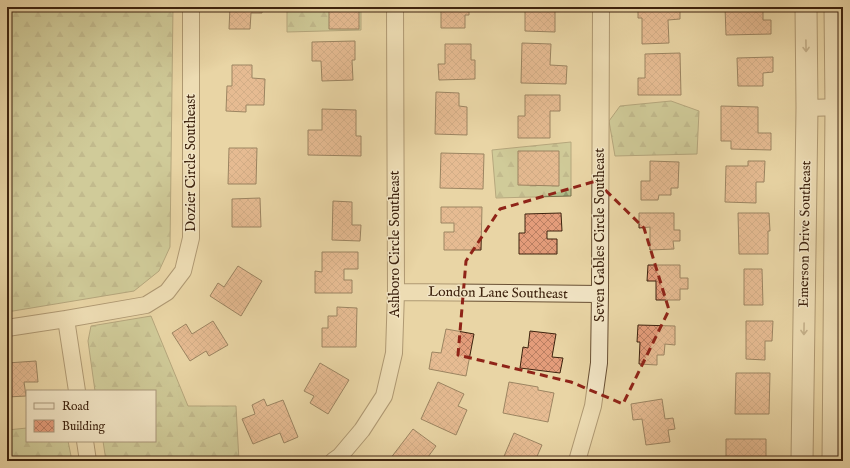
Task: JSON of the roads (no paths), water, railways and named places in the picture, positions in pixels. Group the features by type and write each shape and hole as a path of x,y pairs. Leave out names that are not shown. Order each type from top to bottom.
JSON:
{"street":[{"name":"Dozier Circle Southeast","path":"7,328 146,305 167,292 183,271 191,238 191,7"},
{"name":"Ashboro Circle Southeast","path":"333,461 340,456 362,430 384,396 394,353 396,292 395,7"},
{"name":"Seven Gables Circle Southeast","path":"578,461 593,406 599,364 601,7"},
{"name":"Emerson Drive Southeast","path":"802,461 807,108 806,7"},
{"name":"Emerson Drive Southeast","path":"833,461 840,107 835,7"},
{"path":"807,108 840,107"},
{"name":"London Lane Southeast","path":"396,292 600,294"},
{"path":"66,319 77,390"},
{"path":"85,442 88,461"}]}
